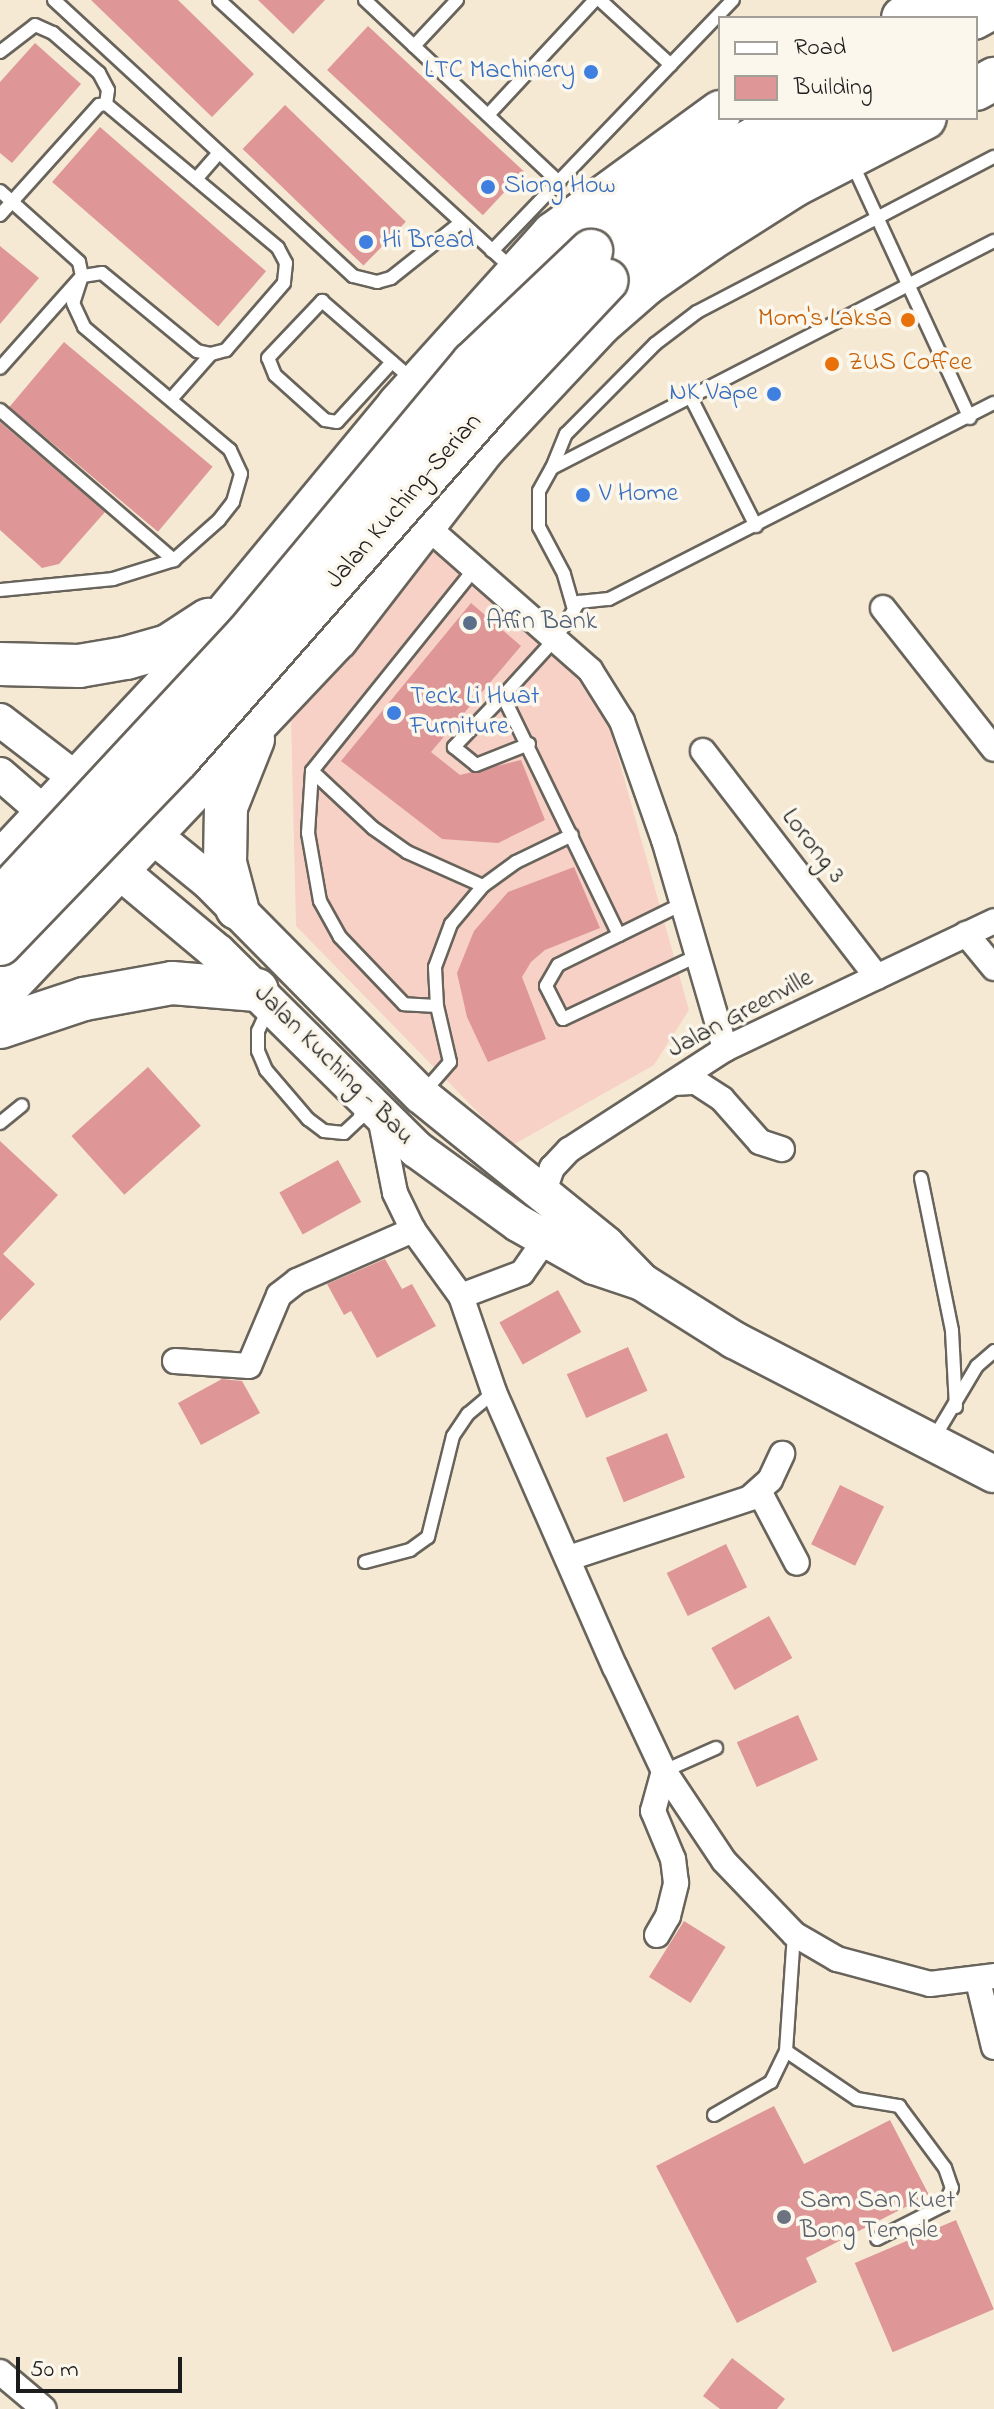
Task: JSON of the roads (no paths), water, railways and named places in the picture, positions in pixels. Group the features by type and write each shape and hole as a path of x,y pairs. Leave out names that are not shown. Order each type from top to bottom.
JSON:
{"highway":[{"path":"907,16 943,0"},
{"path":"0,863 244,593 405,373 505,262 553,234 718,113"},
{"name":"Jalan Kuching-Serian","path":"0,900 248,633 473,363 599,265 720,158 786,120"},
{"name":"Jalan Kuching-Serian","path":"0,944 179,758 490,404 599,265 854,120"},
{"path":"0,994 337,638 483,449 600,324 647,283 795,185 921,120"},
{"path":"0,664 79,666 168,646 244,593"},
{"path":"237,908 225,863 226,807 261,719"},
{"path":"0,1027 84,999 172,983 265,998"}],"main road":[{"path":"0,720 78,780"},
{"path":"0,774 46,814"},
{"name":"Jalan Kuching - Bau","path":"78,780 153,833 237,908 421,1095 606,1245 642,1282 734,1340 994,1474"},
{"name":"Jalan Kuching - Bau","path":"46,814 119,868 265,998 372,1109 450,1175 545,1240 594,1266 642,1282"}],"street":[{"path":"425,525 590,670 622,721 682,904 725,1049"},
{"path":"883,608 994,749"},
{"name":"Lorong 3","path":"703,751 877,977"},
{"name":"Jalan Greenville","path":"543,1194 552,1168 569,1150 725,1049 994,921"},
{"path":"966,934 994,968"},
{"path":"674,1083 696,1082 722,1099 760,1142 782,1149"},
{"path":"372,1109 384,1157 413,1230 461,1296 494,1392 664,1771 724,1861 794,1934 837,1959 887,1976 930,1984 986,1978 994,2047"},
{"path":"175,1361 249,1366 279,1295 297,1281 413,1230"},
{"path":"461,1296 522,1273 545,1240"},
{"path":"569,1558 732,1505 759,1491 782,1454"},
{"path":"759,1491 797,1563"},
{"path":"657,1935 668,1916 676,1883 673,1859 653,1811 664,1771"},
{"path":"0,2372 44,2409"}],"lane":[{"path":"54,0 219,153 364,281 391,278 459,224"},
{"path":"219,0 459,224 505,262 559,182 733,0"},
{"path":"365,0 559,182"},
{"path":"414,46 457,0"},
{"path":"488,115 597,0 671,65"},
{"path":"0,52 35,25 53,33 99,73 108,90 106,104"},
{"path":"0,215 99,105 106,104 278,248 286,263 284,283 226,350 211,354 197,351 102,273 82,276 0,368"},
{"path":"197,178 219,153"},
{"path":"529,744 476,765 454,747 556,638 573,606 564,574 539,527 539,491 566,434 655,344 686,320 994,157"},
{"path":"850,159 880,216 908,285 970,418"},
{"path":"0,191 79,262 82,276 73,303 84,327 230,450 241,474 233,502 219,520 174,560 113,579 0,590"},
{"path":"552,468 994,241"},
{"path":"322,301 405,373 337,422 325,420 275,375 268,358 322,301"},
{"path":"172,398 211,354"},
{"path":"690,396 756,526"},
{"path":"573,606 609,599 970,418 994,403"},
{"path":"0,410 174,560"},
{"path":"437,1006 404,1004 340,937 320,901 308,833 312,771 475,568"},
{"path":"503,696 529,744 619,935"},
{"path":"312,771 407,852 483,886"},
{"path":"421,1095 450,1062 437,1006 435,967 451,924 483,886 516,862 572,835"},
{"path":"682,904 550,974 546,986 559,1018 697,956"},
{"path":"265,998 258,1051 266,1070 308,1119 324,1131 344,1133 372,1109"},
{"path":"0,1123 22,1105"},
{"path":"921,1178 952,1331 956,1407"},
{"path":"932,1440 956,1407 977,1366 994,1351"},
{"path":"365,1562 410,1550 428,1537 453,1436 468,1414 494,1392"},
{"path":"664,1771 716,1748"},
{"path":"714,2115 771,2082 786,2051 794,1934"},
{"path":"786,2051 857,2099 899,2106 945,2168 952,2188 944,2205 877,2239"}],"place":[{"name":"LTC Machinery","path":"591,72"},
{"name":"Siong How","path":"488,187"},
{"name":"Hi Bread","path":"366,242"},
{"name":"Mom's Laksa","path":"908,320"},
{"name":"ZUS Coffee","path":"832,364"},
{"name":"NK Vape","path":"774,394"},
{"name":"V Home","path":"583,495"},
{"name":"Affin Bank","path":"470,623"},
{"name":"Teck Li Huat Furniture","path":"394,713"},
{"name":"Sam San Kuet Bong Temple","path":"784,2217"}]}
